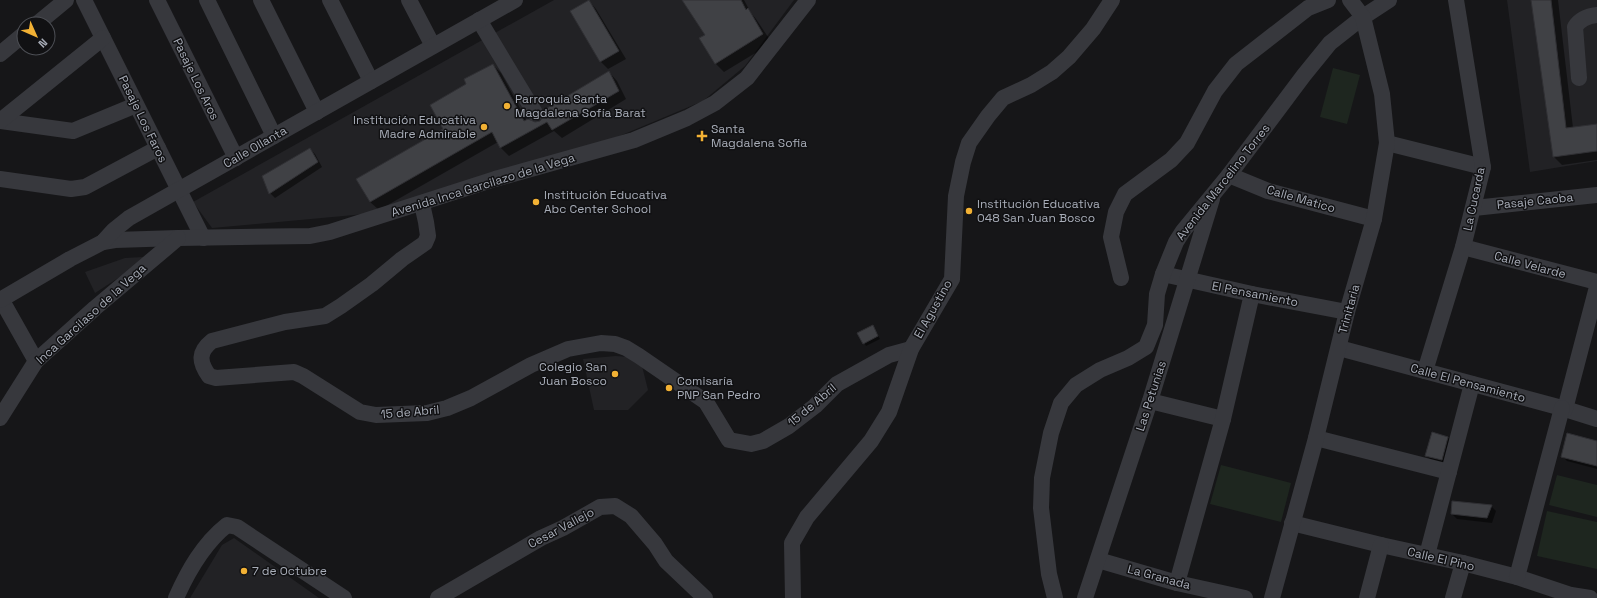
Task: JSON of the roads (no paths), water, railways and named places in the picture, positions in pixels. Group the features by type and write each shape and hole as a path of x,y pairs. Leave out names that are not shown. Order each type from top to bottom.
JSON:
{"street":[{"path":"47,16 66,0"},
{"name":"Pasaje Los Faros","path":"84,0 203,238"},
{"name":"Pasaje Los Aros","path":"157,0 236,158"},
{"path":"206,0 274,136"},
{"path":"261,0 317,112"},
{"path":"330,0 371,82"},
{"path":"409,0 433,46"},
{"name":"Calle Ollanta","path":"1,300 70,259 103,242 114,230 129,218 479,20 491,6 514,0"},
{"name":"Avenida Inca Garcilazo de la Vega","path":"103,242 178,238 310,236 330,232 422,204 495,179 634,140 687,118 715,103 747,78 808,0"},
{"name":"El Agustino","path":"793,598 792,543 807,517 872,441 886,418 911,349 952,279 956,196 963,162 969,144 988,116 1003,98 1031,85 1052,72 1070,57 1093,28 1112,0"},
{"path":"1121,278 1111,237 1116,212 1126,194 1148,175 1171,160 1187,143 1215,91 1236,64 1308,8 1328,0"},
{"path":"1350,0 1363,17"},
{"name":"Avenida Marcelino Torres","path":"1055,598 1049,574 1041,501 1042,478 1051,433 1061,403 1076,385 1100,370 1128,358 1146,347 1155,325 1157,294 1163,274 1176,242 1183,231 1229,175 1304,75 1330,43 1363,17 1389,0"},
{"name":"La Cucarda","path":"1425,371 1463,247 1483,168 1456,0"},
{"path":"1579,78 1575,27 1583,18 1597,15"},
{"name":"Trinitaria","path":"1272,598 1316,438 1347,312 1374,219 1387,143 1382,94 1363,17"},
{"path":"479,20 535,113"},
{"path":"0,121 103,38"},
{"path":"0,54 16,41"},
{"path":"0,121 73,131 136,105"},
{"path":"1387,143 1483,168"},
{"path":"0,179 71,189 85,187 158,148"},
{"name":"Calle Matico","path":"1229,175 1268,191 1374,219"},
{"name":"Las Petunias","path":"1085,598 1150,401 1214,193"},
{"name":"Pasaje Caoba","path":"1474,208 1597,195"},
{"name":"15 de Abril","path":"422,204 428,236 427,240 421,246 402,259 372,284 325,316 285,322 212,341 202,352 201,361 208,376 216,378 294,372 303,376 360,412 376,415 426,413 447,408 471,398 531,364 568,349 601,343 615,344 626,348 639,356 706,402 729,440 751,444 763,440 789,426 815,406 837,384 889,355 911,349"},
{"name":"Inca Garcilaso de la Vega","path":"0,418 36,361 94,308 178,238"},
{"name":"Calle Velarde","path":"1463,247 1597,282"},
{"name":"El Pensamiento","path":"1163,274 1252,294 1347,312"},
{"path":"1517,577 1597,286"},
{"path":"1177,582 1223,419 1252,294"},
{"path":"1,300 36,361"},
{"name":"Calle El Pensamiento","path":"1339,348 1564,408 1597,419"},
{"path":"1427,555 1472,384"},
{"path":"1150,401 1223,419"},
{"path":"1316,438 1449,472"},
{"name":"Cesar Vallejo","path":"438,598 460,593 541,538 563,528 600,506 615,506 631,516 655,544 666,561 705,598"},
{"name":"Calle El Pino","path":"1292,523 1463,563 1517,577 1570,596 1590,598"},
{"path":"176,598 196,559 217,533 227,525 237,527 344,598"},
{"path":"1367,598 1381,545"},
{"name":"La Granada","path":"1098,560 1177,582 1245,598"},
{"path":"1453,598 1463,563"}],"place":[{"name":"Parroquia Santa Magdalena Sofía Barat","path":"507,106"},
{"name":"Institución Educativa Madre Admirable","path":"484,127"},
{"name":"Santa Magdalena Sofia","path":"702,136"},
{"name":"Institución Educativa Abc Center School","path":"536,202"},
{"name":"Institución Educativa 048 San Juan Bosco","path":"969,211"},
{"name":"Colegio San Juan Bosco","path":"615,374"},
{"name":"Comisaría PNP San Pedro","path":"669,388"},
{"name":"7 de Octubre","path":"244,571"}]}
